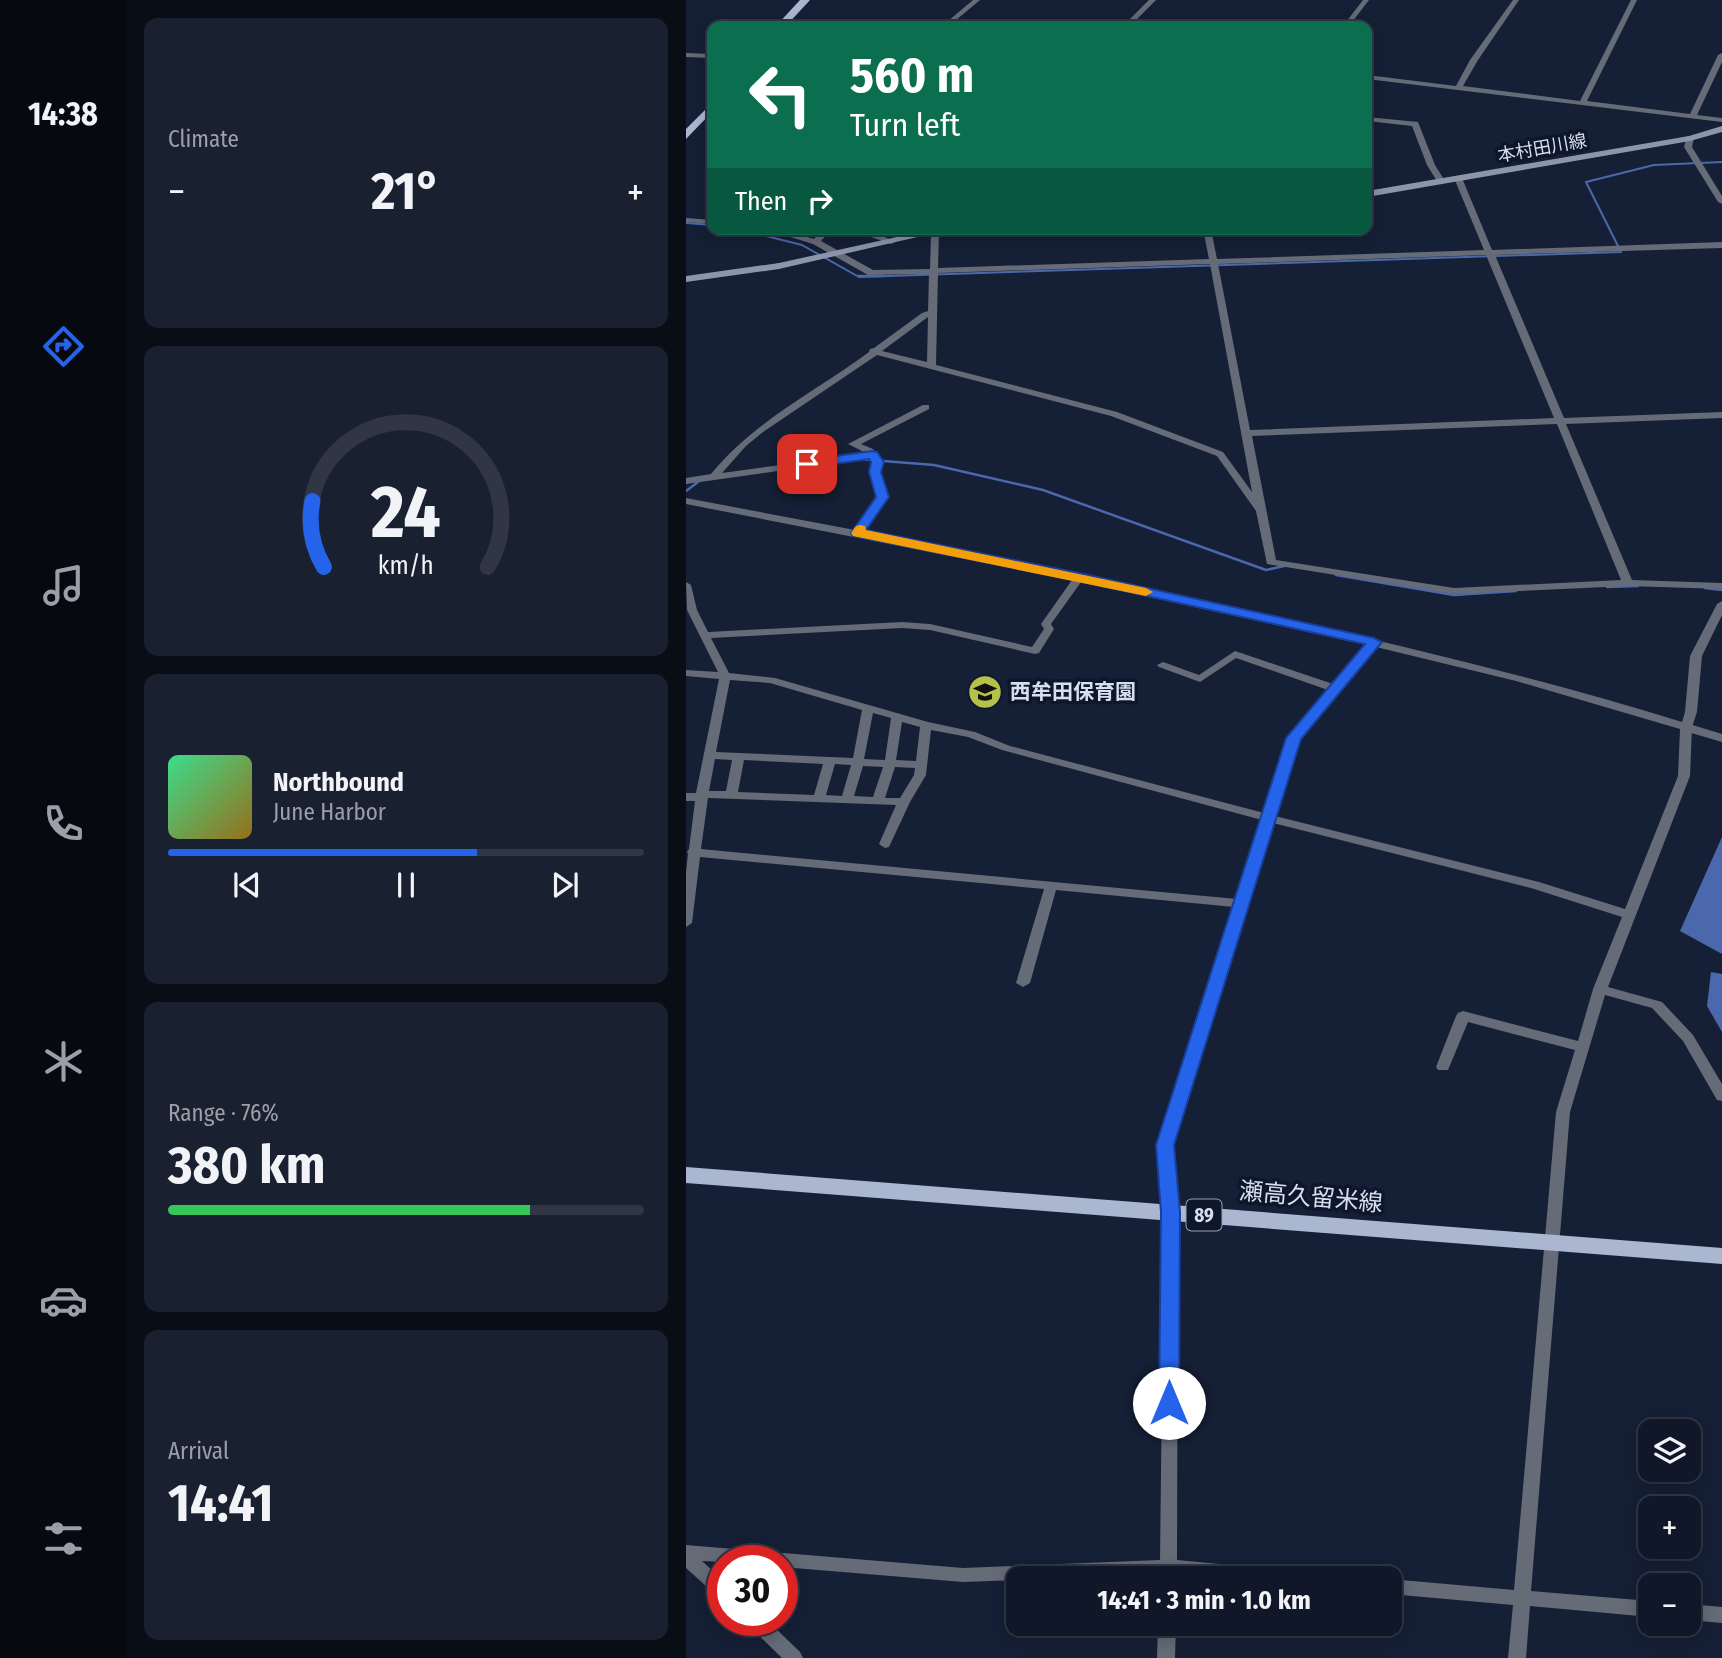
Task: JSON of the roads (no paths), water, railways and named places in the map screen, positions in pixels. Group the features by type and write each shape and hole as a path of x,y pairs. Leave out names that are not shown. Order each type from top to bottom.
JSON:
{"main road":[{"path":"786,21 805,0"},
{"path":"686,136 707,112"},
{"name":"本村田川線","path":"1372,193 1690,138 1722,129"},
{"path":"686,279 779,266 916,235"},
{"name":"瀬高久留米線","path":"686,1175 1722,1256"}],"street":[{"path":"952,21 977,0"},
{"path":"1131,21 1153,0"},
{"path":"1350,21 1366,0"},
{"path":"1458,89 1474,60 1516,0"},
{"path":"1582,103 1634,0"},
{"path":"686,55 707,56"},
{"path":"1692,117 1722,55"},
{"path":"1372,79 1722,120"},
{"path":"1372,120 1415,124 1431,165 1441,181"},
{"path":"1690,138 1688,147 1722,202"},
{"path":"1458,178 1628,583"},
{"path":"686,220 707,222"},
{"path":"791,235 816,242 871,272 1722,245"},
{"path":"816,242 822,235"},
{"path":"874,235 891,242"},
{"path":"931,366 935,271 933,235"},
{"path":"1208,235 1271,562 1454,591 1628,583 1722,586"},
{"path":"714,477 731,453 750,435 853,369 873,351 925,314 933,312"},
{"path":"873,351 1114,414 1220,454 1264,515"},
{"path":"858,533 882,497 875,472 877,462 872,455 853,444 926,407"},
{"path":"1247,433 1722,415"},
{"path":"686,481 872,455"},
{"path":"686,501 1079,577 1374,642 1603,700 1722,738"},
{"path":"705,635 902,625 930,627 1035,651 1049,629 1046,624 1049,616 1079,577"},
{"path":"686,585 692,610 725,676 691,857 686,923"},
{"path":"1517,1658 1563,1112 1600,989 1684,776 1686,727 1691,712 1696,656 1722,604"},
{"path":"1168,1566 1171,1212 1165,1145 1294,738 1374,642"},
{"path":"1163,665 1200,679 1235,654 1336,689"},
{"path":"686,673 771,680 926,725 971,734 1006,748 1270,819 1535,885 1629,915"},
{"path":"847,800 858,762 868,708"},
{"path":"878,801 890,763 897,716"},
{"path":"885,844 920,775 926,725"},
{"path":"709,755 921,765"},
{"path":"731,795 739,756"},
{"path":"819,799 830,761"},
{"path":"686,797 731,795 904,802"},
{"path":"691,857 1243,904"},
{"path":"1023,983 1051,886"},
{"path":"1600,989 1657,1005 1688,1038 1722,1096"},
{"path":"1443,1067 1463,1016 1583,1047"},
{"path":"686,1554 963,1575 1006,1575"},
{"path":"686,1554 707,1575"},
{"path":"1402,1588 1638,1608"},
{"path":"1701,1613 1722,1615"},
{"path":"771,1636 794,1658"},
{"path":"1167,1636 1167,1658"}],"water":[{"path":"1722,837 1722,954 1680,931"},
{"path":"1711,972 1722,974 1722,1032 1707,1006"}],"waterway":[{"path":"762,235 802,245 859,277 1621,252 1586,182 1654,165 1722,162"},
{"path":"686,223 707,225"},
{"path":"858,276 883,276"},
{"path":"858,459 934,465 1043,490 1266,570 1284,566"},
{"path":"686,491 698,482"},
{"path":"1336,575 1454,595 1516,591"},
{"path":"1607,587 1638,586"},
{"path":"1705,588 1722,590"}],"place":[{"name":"西牟田保育園","path":"985,692"}]}
